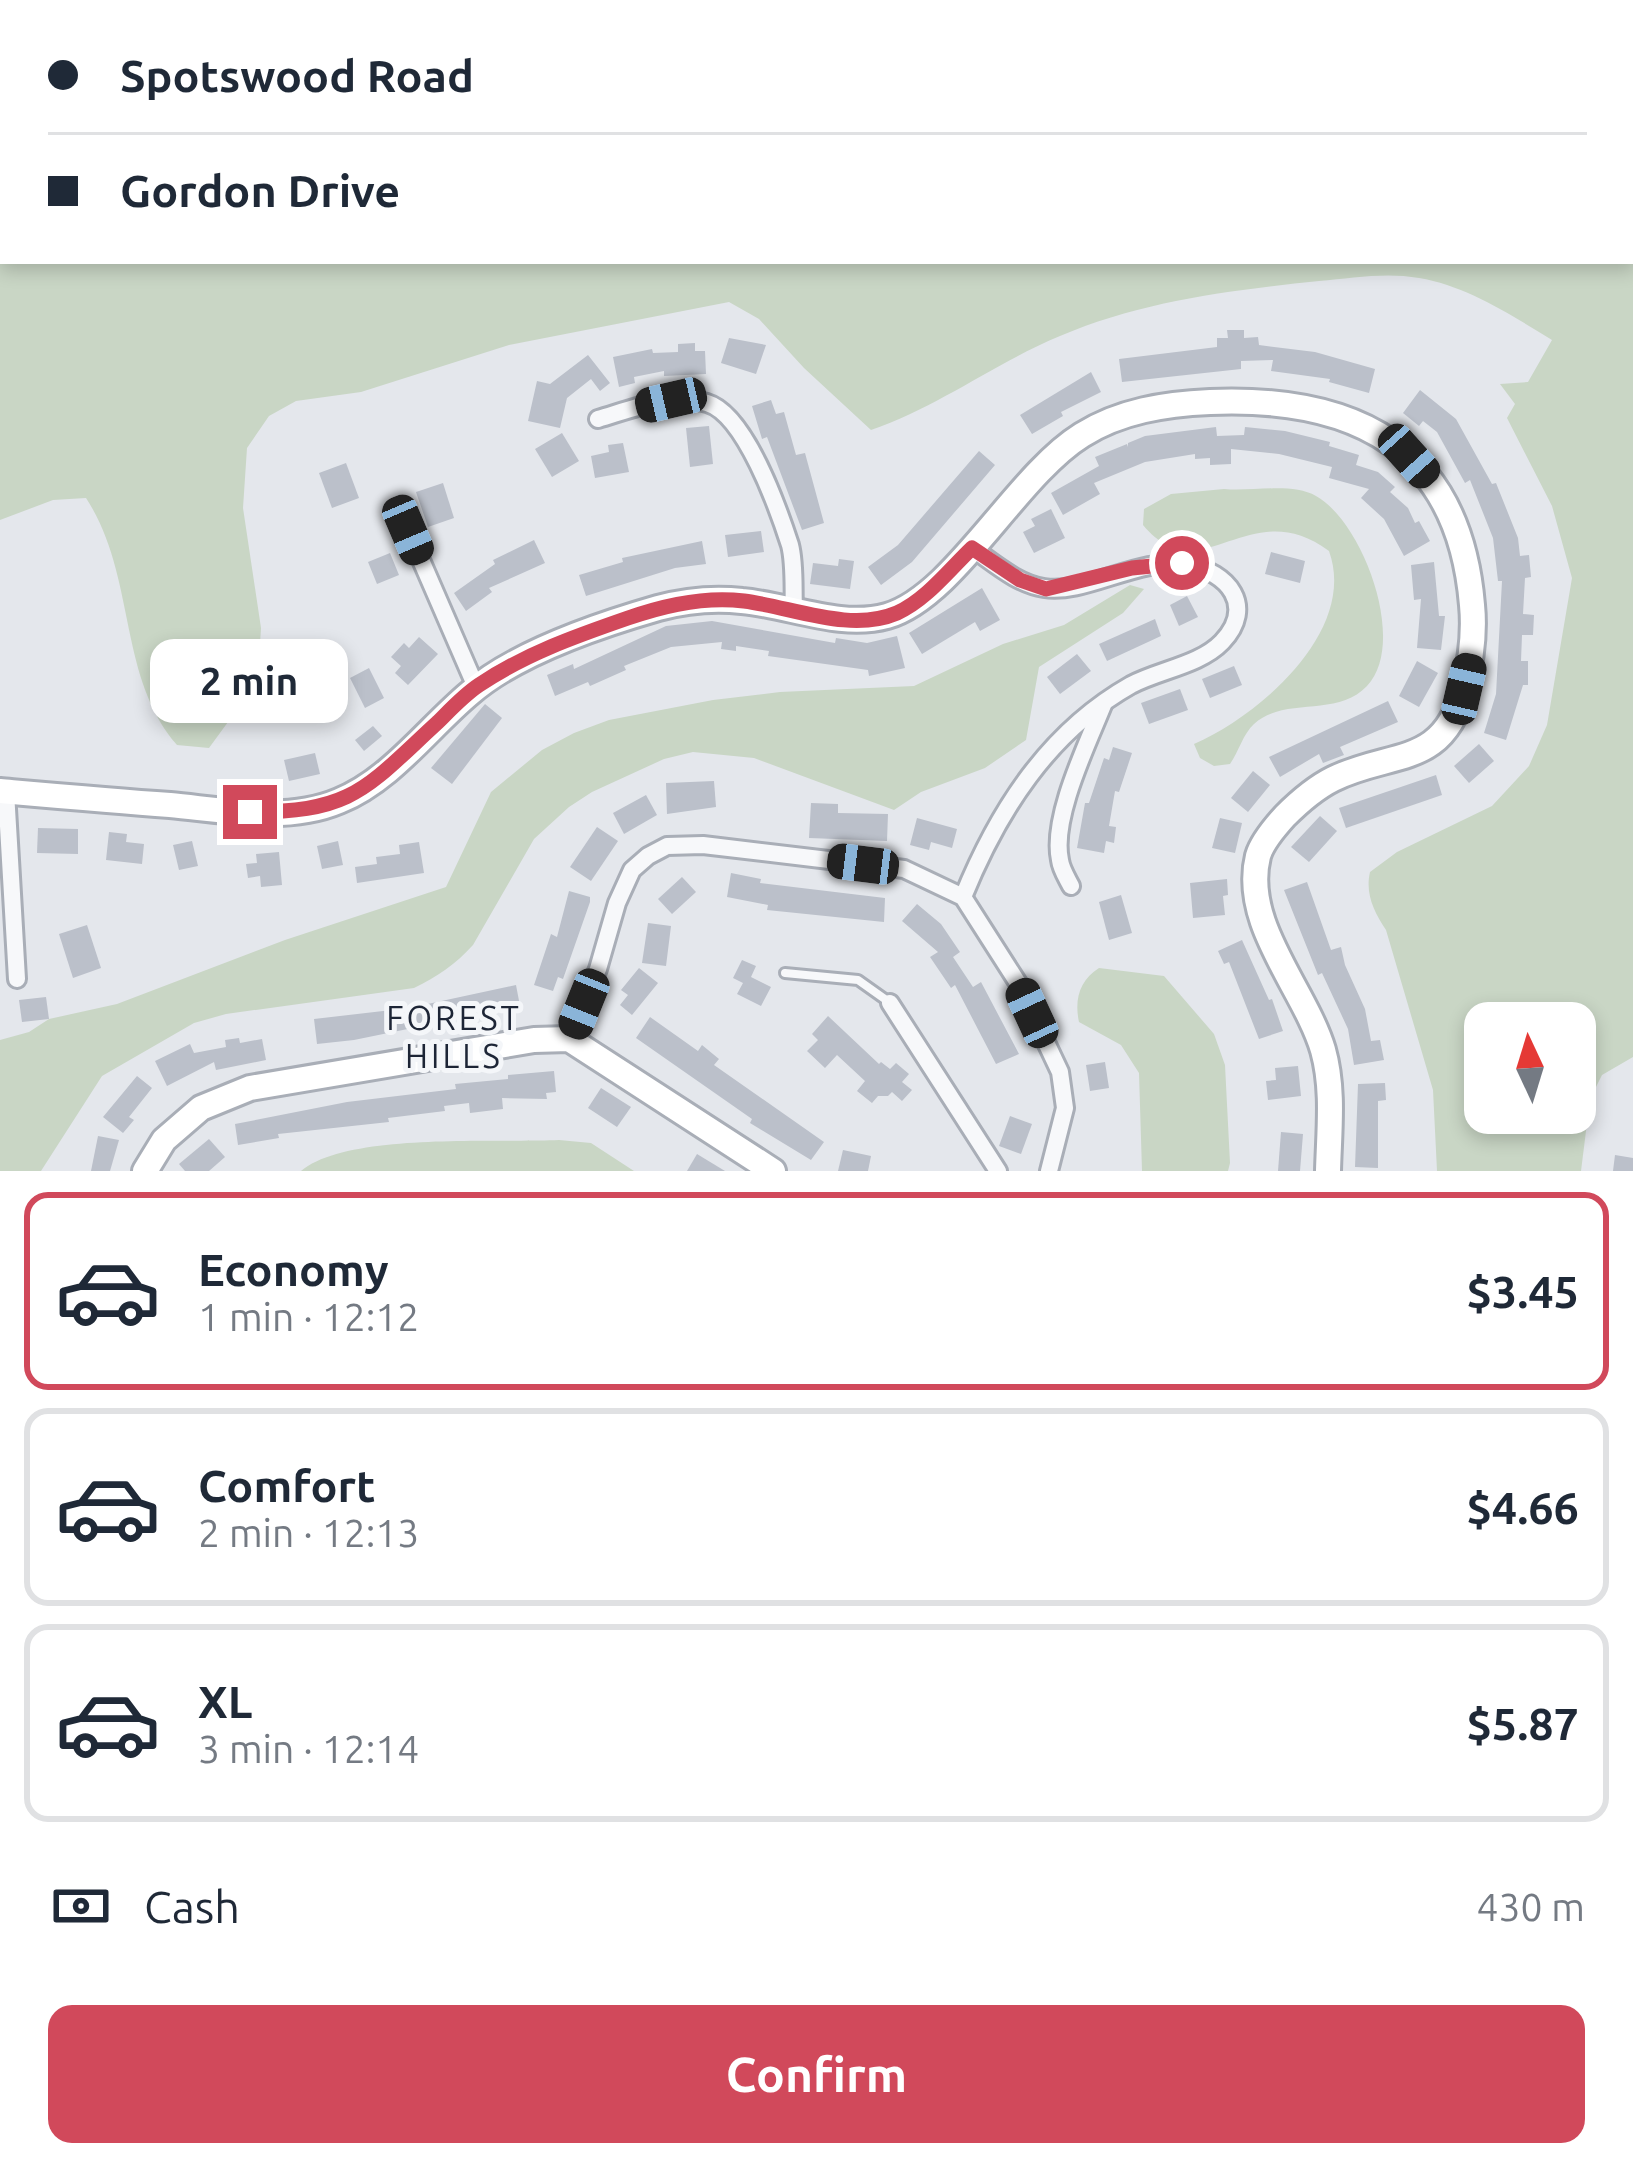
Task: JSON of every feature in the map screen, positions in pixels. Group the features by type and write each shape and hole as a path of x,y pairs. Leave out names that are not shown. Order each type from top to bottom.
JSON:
{"street":[{"path":"598,419 671,400 701,400 720,407 738,426 754,458 791,549 794,610"},
{"path":"17,979 3,792 250,812 298,812 335,803 368,787 476,687 534,653 660,608 740,600 858,620 889,616 918,599 972,548 1020,490 1080,436 1122,415 1189,403 1241,401 1309,407 1358,421 1409,456 1445,501 1466,563 1474,647 1457,715 1447,732 1421,750 1336,777 1273,828 1258,855 1257,894 1267,930 1324,1054 1330,1092 1328,1171"},
{"path":"408,530 476,687"},
{"path":"963,897 986,840 1056,743 1103,704 1154,673 1205,655 1222,642 1237,611 1229,584 1217,572 1182,563 1132,568 1046,589 1020,580 972,548"},
{"path":"1071,886 1060,862 1058,836 1078,765 1103,704"},
{"path":"569,1039 632,870 667,847 703,845 904,869 963,897 1018,983 1060,1072 1065,1108 1049,1171"},
{"path":"890,1003 998,1171"},
{"path":"145,1171 164,1140 201,1108 250,1088 534,1040 569,1039 773,1171"}],"lane":[{"path":"785,974 858,980 890,1003"}],"green space":[{"path":"0,264 1633,264 1633,1057 1602,1075 1596,1087 1596,1002 1464,1002 1464,1134 1586,1134 1581,1171 1437,1171 1433,1090 1386,930 1372,902 1370,872 1397,852 1492,806 1529,766 1547,725 1572,578 1552,506 1507,418 1515,404 1500,384 1528,382 1552,340 1454,288 1407,276 1369,276 1253,288 1122,314 1060,336 871,430 759,319 729,302 509,345 361,392 296,401 269,416 247,448 243,508 261,628 259,660 228,722 209,748 177,745 158,718 135,657 113,560 86,498 53,500 0,520"},
{"path":"1295,489 1316,496 1333,510 1364,556 1381,614 1383,642 1379,667 1355,696 1266,716 1250,728 1230,764 1214,766 1200,758 1194,744 1247,713 1297,667 1329,611 1334,581 1329,551 1300,536 1274,531 1185,550 1164,544 1143,525 1144,509 1171,494"},
{"path":"1130,585 1144,589 1123,613 1039,667 1026,740 985,768 921,792 894,810 754,758 693,752 664,759 592,792 534,839 473,945 438,975 414,988 226,1014 194,1023 102,1076 41,1171 0,1171 0,1040 29,1032 49,1019 117,1004 285,940 446,887 491,792 542,750 574,733 609,720 713,700 914,686 1003,644 1064,625"},
{"path":"1099,968 1164,976 1214,1034 1225,1065 1228,1171 1142,1171 1139,1073 1121,1045 1079,1022 1080,991"},
{"path":"591,1143 634,1171 301,1171 352,1150 386,1145"}],"building":[{"path":"1227,330 1244,330 1244,338 1258,337 1259,345 1315,352 1375,369 1369,393 1330,379 1271,371 1273,360 1241,361 1241,369 1122,382 1119,359 1217,347 1217,338 1228,338"},
{"path":"729,338 766,345 756,374 721,363"},
{"path":"695,343 695,351 705,351 706,374 664,376 664,371 634,377 635,383 619,387 613,357 652,349 653,353 678,352 678,344"},
{"path":"588,355 610,383 600,391 591,379 567,398 560,428 528,421 537,381 550,384"},
{"path":"1091,372 1101,392 1061,412 1063,416 1032,434 1020,415"},
{"path":"1420,390 1456,419 1492,484 1496,483 1518,538 1520,556 1529,555 1531,577 1525,578 1523,614 1534,615 1533,635 1522,635 1521,661 1528,661 1528,685 1523,685 1506,740 1484,733 1496,694 1502,581 1498,581 1493,538 1470,480 1465,483 1437,432 1403,413"},
{"path":"771,400 776,414 784,412 796,455 805,453 824,523 802,530 767,437 762,439 752,406"},
{"path":"709,426 713,464 690,467 686,428"},
{"path":"1216,427 1217,436 1244,435 1245,427 1285,431 1359,455 1356,465 1378,472 1395,487 1390,492 1408,508 1415,523 1419,521 1430,541 1404,556 1384,519 1361,498 1369,489 1329,478 1332,467 1279,454 1231,449 1231,464 1210,465 1210,458 1195,459 1195,454 1145,462 1094,483 1100,494 1063,515 1051,493 1099,466 1095,457 1145,436"},
{"path":"562,433 579,461 552,477 535,449"},
{"path":"623,443 629,472 595,478 591,456 609,452 608,445"},
{"path":"979,451 995,465 912,562 881,585 868,567 898,545"},
{"path":"346,463 359,498 332,508 319,473"},
{"path":"443,483 454,518 428,527 416,492"},
{"path":"1051,509 1065,538 1034,553 1023,532 1035,526 1031,519"},
{"path":"761,531 764,552 728,557 725,535"},
{"path":"534,540 545,563 489,588 492,592 466,611 454,593 495,564 493,560"},
{"path":"702,541 706,564 675,568 586,596 579,575 623,562 622,558"},
{"path":"1271,552 1305,561 1300,583 1265,574"},
{"path":"390,553 399,575 377,584 368,562"},
{"path":"839,559 854,561 850,589 810,584 813,563 838,566"},
{"path":"1434,562 1439,616 1445,616 1441,650 1417,648 1421,599 1414,600 1411,565"},
{"path":"982,588 1000,620 980,631 975,622 922,654 909,633"},
{"path":"1187,596 1198,617 1179,626 1170,605"},
{"path":"1155,619 1161,636 1107,661 1099,644"},
{"path":"712,621 835,643 836,638 867,643 897,636 905,668 869,676 868,670 768,656 769,651 736,646 736,651 721,649 722,642 671,647 590,686 588,682 555,696 547,675 573,664 574,669 666,626"},
{"path":"419,637 438,654 408,685 395,673 401,666 391,657 404,643 409,648"},
{"path":"1077,654 1091,671 1060,694 1047,677"},
{"path":"1417,661 1438,673 1419,707 1399,696"},
{"path":"1234,666 1242,685 1210,698 1202,679"},
{"path":"369,668 384,698 365,708 350,678"},
{"path":"1180,689 1188,710 1149,724 1141,703"},
{"path":"1388,701 1398,722 1340,747 1344,755 1323,763 1319,754 1280,777 1269,757"},
{"path":"485,704 502,718 452,784 431,768"},
{"path":"373,726 382,736 364,751 355,740"},
{"path":"1479,744 1494,761 1469,783 1454,766"},
{"path":"1113,747 1132,753 1119,792 1115,791 1109,826 1116,827 1114,843 1106,841 1104,853 1077,848 1085,803"},
{"path":"315,753 320,774 289,781 284,760"},
{"path":"1253,771 1270,785 1248,812 1231,798"},
{"path":"1436,775 1442,795 1346,828 1339,808"},
{"path":"714,781 716,807 667,814 666,783"},
{"path":"646,795 657,815 624,834 613,813"},
{"path":"811,803 838,804 838,813 888,814 887,841 809,838"},
{"path":"1320,816 1337,831 1309,862 1291,847"},
{"path":"917,818 957,829 952,848 931,842 929,850 910,845"},
{"path":"1220,818 1242,823 1235,853 1212,848"},
{"path":"597,827 618,841 591,881 570,867"},
{"path":"38,828 78,829 78,854 37,853"},
{"path":"109,832 127,834 126,842 144,844 142,864 106,860"},
{"path":"192,841 198,866 179,870 173,845"},
{"path":"338,841 343,865 322,869 317,846"},
{"path":"419,842 424,873 357,883 355,867 377,864 376,857 400,854 399,845"},
{"path":"279,852 282,885 261,887 260,876 248,878 246,864 257,863 256,854"},
{"path":"731,873 761,879 760,883 885,898 884,922 767,910 768,905 727,897"},
{"path":"682,877 696,892 672,914 658,899"},
{"path":"1227,879 1225,915 1193,918 1190,883"},
{"path":"1307,882 1331,950 1341,947 1365,1009 1371,1041 1380,1040 1384,1060 1354,1065 1348,1029 1322,973 1318,975 1284,890"},
{"path":"569,891 590,897 590,902 563,979 558,977 553,991 534,985 551,934 557,937"},
{"path":"1121,895 1132,933 1109,940 1099,902"},
{"path":"917,904 941,924 960,952 953,957 973,987 981,982 1019,1054 996,1064 955,985 951,988 930,957 938,952 902,921"},
{"path":"648,923 671,926 666,966 642,963"},
{"path":"87,925 101,968 73,978 59,934"},
{"path":"1242,940 1283,1031 1259,1039 1229,962 1224,964 1218,951"},
{"path":"742,960 756,966 751,977 771,987 761,1006 737,994 743,983 733,978"},
{"path":"639,968 658,983 632,1015 620,1005 628,995 621,990"},
{"path":"516,985 520,1006 317,1044 314,1019 409,1008"},
{"path":"46,997 49,1019 22,1022 19,1000"},
{"path":"828,1016 879,1064 890,1069 896,1063 909,1074 902,1082 912,1090 902,1101 892,1092 872,1103 857,1091 865,1081 837,1055 825,1068 807,1051 818,1040 812,1034"},
{"path":"650,1017 698,1051 702,1045 719,1059 714,1065 824,1142 811,1160 750,1123 752,1119 636,1038"},
{"path":"239,1038 240,1043 262,1039 266,1060 216,1070 214,1062 167,1086 155,1061 190,1044 194,1053 226,1047 225,1040"},
{"path":"1105,1062 1109,1088 1090,1091 1086,1065"},
{"path":"1298,1066 1301,1096 1268,1100 1266,1081 1276,1080 1275,1068"},
{"path":"554,1071 556,1092 546,1093 547,1099 502,1098 503,1109 470,1113 469,1103 444,1106 445,1111 388,1118 389,1122 278,1134 279,1138 238,1145 235,1124"},
{"path":"137,1076 152,1088 129,1117 134,1120 123,1133 103,1117"},
{"path":"1385,1083 1386,1100 1378,1101 1378,1168 1355,1167 1358,1084"},
{"path":"601,1088 631,1107 617,1127 588,1108"},
{"path":"1010,1116 1032,1124 1021,1154 999,1146"},
{"path":"1281,1132 1303,1134 1300,1171 1278,1171"},
{"path":"98,1136 119,1140 110,1171 91,1171"},
{"path":"209,1139 225,1157 209,1171 185,1171 179,1164"},
{"path":"843,1150 871,1156 868,1171 838,1171"},
{"path":"697,1154 725,1171 687,1171"},
{"path":"1615,1155 1633,1158 1633,1171 1613,1171"}],"district":[{"name":"FOREST HILLS","path":"454,1036"}],"route":[{"path":"250,812 298,812 335,803 368,787 476,687 534,653 660,608 740,600 839,618 889,616 918,599 972,548 1020,580 1046,589 1132,568 1182,563"}]}
